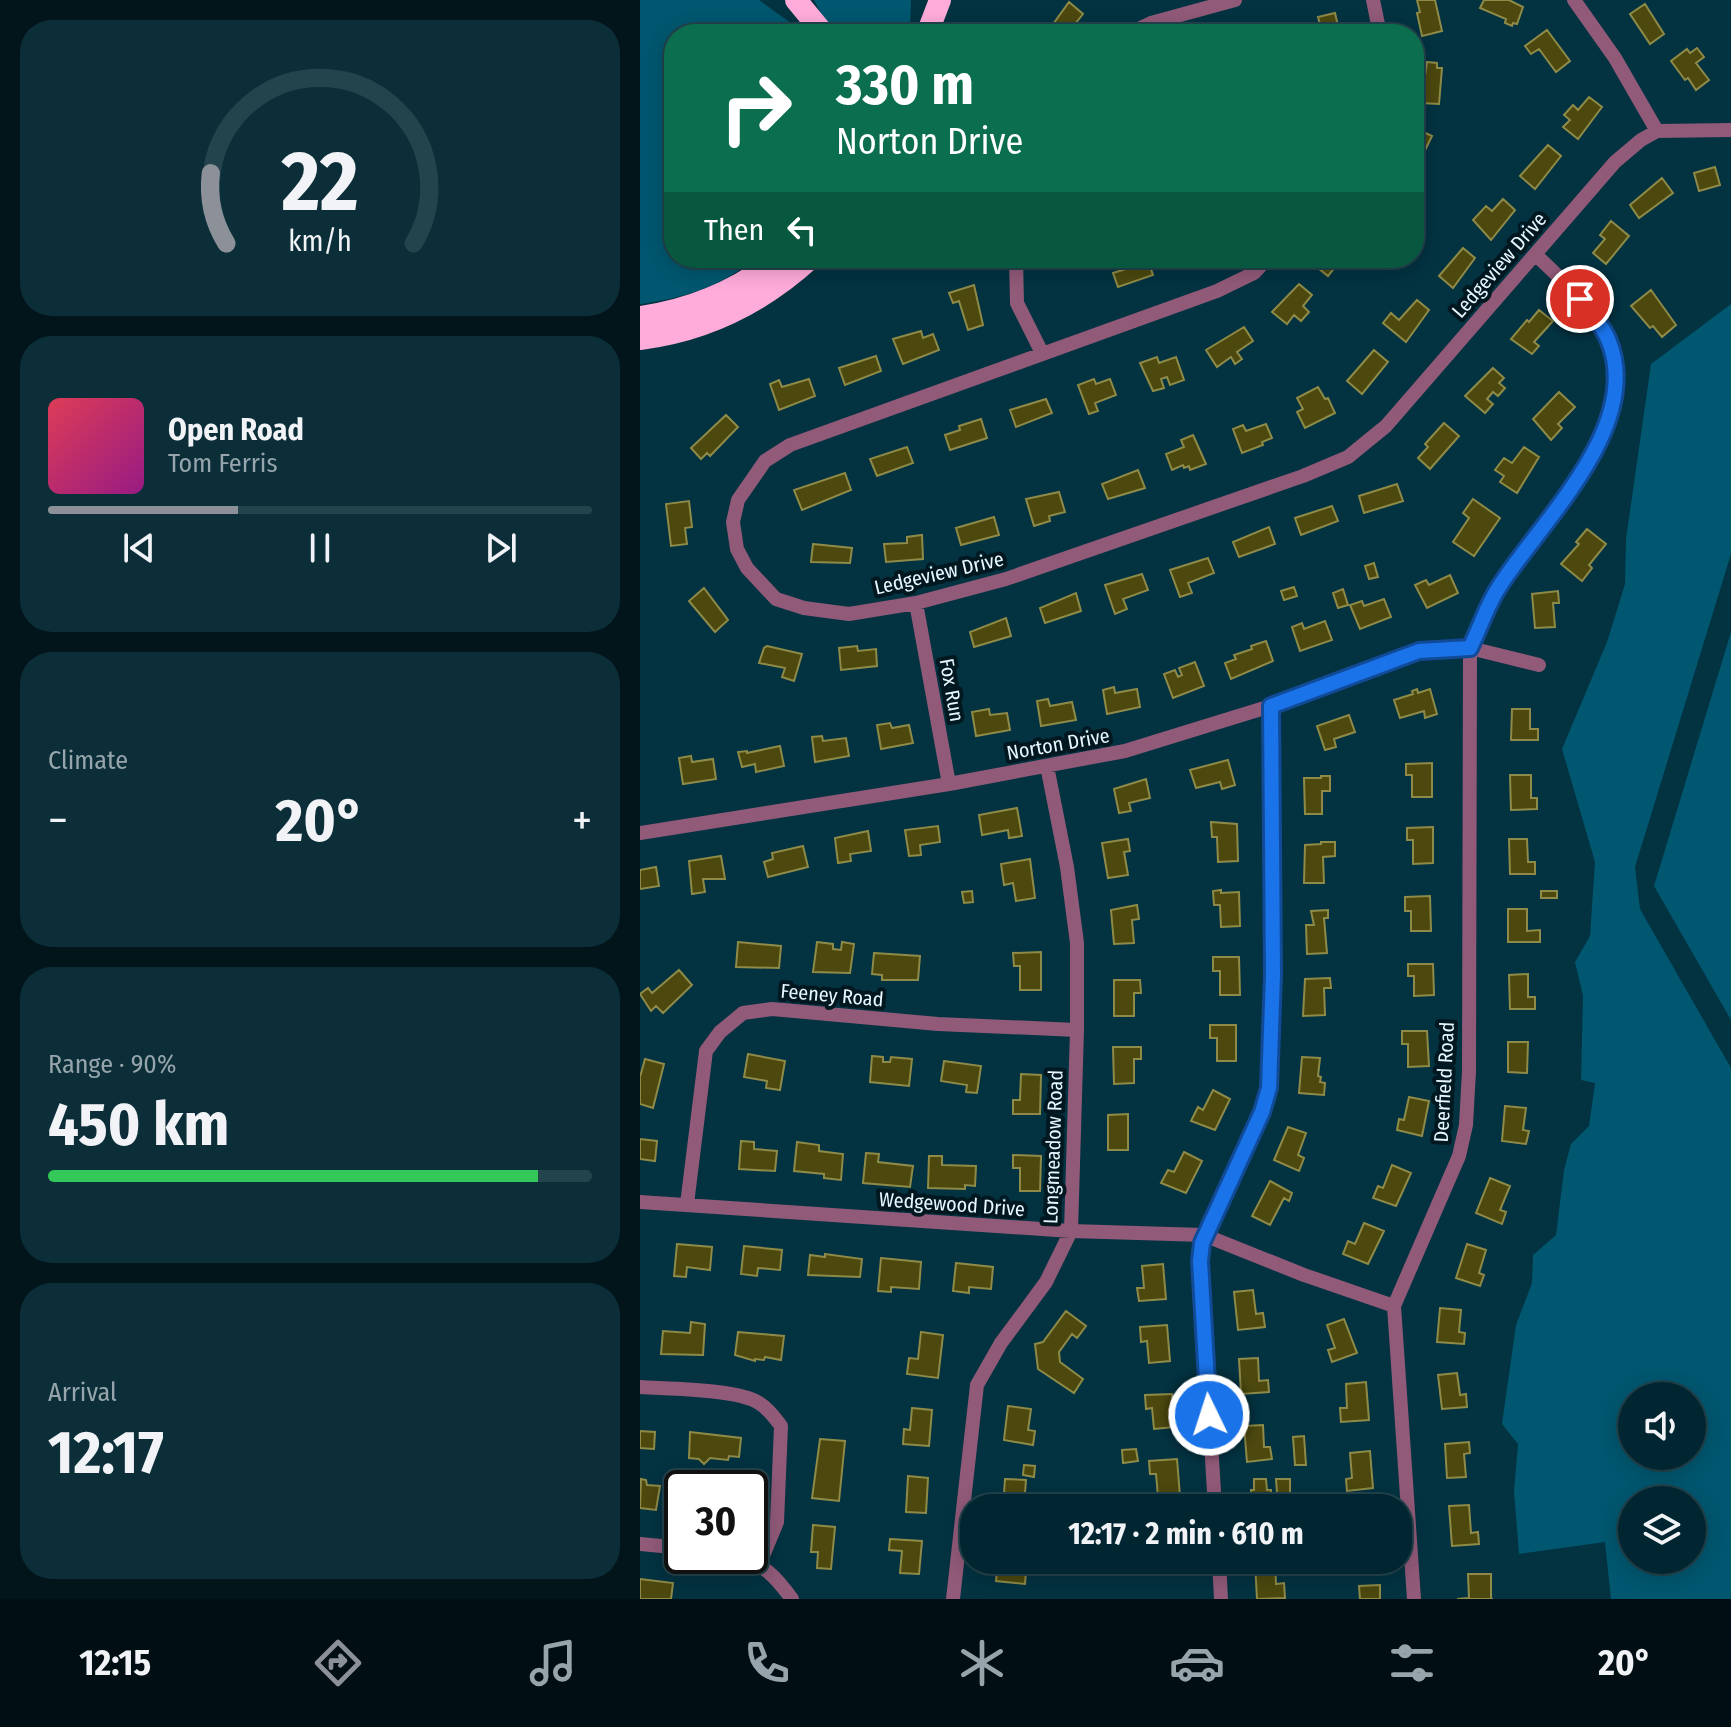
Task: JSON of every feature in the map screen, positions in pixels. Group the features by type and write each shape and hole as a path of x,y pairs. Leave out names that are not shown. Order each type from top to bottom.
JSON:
{"highway":[{"path":"796,0 816,24"},
{"path":"931,24 940,0"},
{"path":"640,317 675,311 710,299 765,268"},
{"path":"640,339 679,332 725,316 770,291 799,268"}],"street":[{"path":"1149,24 1235,0"},
{"path":"1373,0 1378,24"},
{"path":"1574,0 1615,58 1657,131 1731,130"},
{"name":"Ledgeview Drive","path":"1259,268 1217,291 790,445 765,461 738,500 733,522 737,549 747,568 776,599 804,608 849,614 916,603 1006,579 1303,476 1348,457 1386,426 1615,162 1657,131"},
{"path":"1470,648 1497,589 1584,470 1600,442 1616,383 1608,339 1568,285 1535,254"},
{"path":"1016,268 1017,303 1042,353"},
{"name":"Fox Run","path":"916,603 949,784"},
{"name":"Norton Drive","path":"640,833 949,784 1125,751 1271,706 1419,651 1470,648 1539,665"},
{"name":"Deerfield Road","path":"1414,1599 1394,1306 1459,1156 1466,1125 1469,1071 1470,648"},
{"path":"1214,1494 1200,1261 1204,1235 1262,1112 1269,1088 1273,975 1271,706"},
{"name":"Longmeadow Road","path":"953,1599 977,1385 1001,1343 1046,1282 1065,1249 1071,1231 1077,943 1067,867 1047,766"},
{"name":"Feeney Road","path":"687,1204 706,1051 720,1032 743,1013 772,1009 938,1024 1077,1030"},
{"name":"Wedgewood Drive","path":"640,1202 1071,1231 1204,1235 1304,1275 1394,1306"},
{"path":"640,1387 743,1396 760,1403 773,1415 781,1426 777,1522 768,1544"},
{"path":"640,1544 664,1546"},
{"path":"768,1571 792,1599"},
{"path":"1220,1574 1221,1599"}],"shaded area":[{"path":"640,0 759,0 792,24 664,24 664,268 742,268 701,290 640,304"},
{"path":"814,0 911,0 910,24 827,24"},
{"path":"1731,304 1731,554 1635,867 1640,909 1731,1068 1731,1599 1611,1599 1605,1542 1519,1554 1514,1491 1518,1444 1502,1424 1516,1325 1532,1283 1533,1255 1556,1235 1564,1170 1571,1144 1589,1126 1595,1083 1581,1080 1583,996 1575,962 1590,936 1595,862 1562,749 1607,642 1625,584 1626,539 1651,364"},
{"path":"1731,632 1731,1020 1654,886"}],"building":[{"path":"1417,0 1435,0 1442,31 1424,36 1424,24 1419,24 1417,13 1420,12"},
{"path":"1484,0 1509,0 1523,7 1517,24 1513,23 1512,26 1505,23 1506,19 1480,8"},
{"path":"1069,2 1083,14 1075,24 1053,24"},
{"path":"1645,4 1664,34 1650,44 1630,14"},
{"path":"1335,13 1338,24 1320,24 1318,17"},
{"path":"1547,30 1570,61 1556,72 1539,49 1531,54 1525,46"},
{"path":"1697,48 1704,57 1696,63 1709,80 1696,90 1671,61 1687,49 1690,53"},
{"path":"1427,62 1437,63 1437,68 1442,68 1439,104 1424,103"},
{"path":"1589,97 1602,107 1578,139 1563,127 1570,120 1564,115 1573,105 1578,110"},
{"path":"1424,132 1432,136 1424,152"},
{"path":"1548,145 1561,156 1535,189 1520,176"},
{"path":"1715,167 1720,185 1699,191 1694,173"},
{"path":"1662,178 1673,193 1639,218 1630,205"},
{"path":"1503,199 1515,210 1491,240 1473,220 1486,206 1492,211"},
{"path":"1611,221 1629,236 1606,264 1593,253 1605,239 1600,235"},
{"path":"1463,248 1475,258 1453,288 1439,276"},
{"path":"1151,268 1153,275 1118,287 1113,273"},
{"path":"1318,268 1334,268 1328,276"},
{"path":"1299,284 1312,295 1303,306 1309,312 1301,321 1294,315 1287,324 1272,312"},
{"path":"974,285 983,325 968,330 959,301 953,303 949,293"},
{"path":"1651,290 1676,325 1662,337 1631,306"},
{"path":"1417,300 1429,310 1406,342 1383,323 1391,313 1399,320"},
{"path":"1539,310 1553,321 1534,342 1539,346 1532,354 1511,339"},
{"path":"1244,327 1253,341 1237,352 1242,359 1235,364 1231,357 1217,367 1206,350"},
{"path":"921,331 923,338 933,334 939,350 903,364 893,339"},
{"path":"1374,350 1388,362 1362,394 1347,381"},
{"path":"876,356 881,371 845,385 839,368"},
{"path":"1157,357 1159,363 1176,357 1184,380 1170,385 1167,377 1161,379 1164,388 1153,391 1140,363"},
{"path":"1493,368 1504,378 1499,383 1505,388 1498,396 1493,392 1487,399 1493,404 1485,413 1465,396"},
{"path":"809,379 815,396 779,410 770,384 779,380 782,387"},
{"path":"1094,379 1096,384 1110,379 1116,395 1095,403 1098,411 1089,414 1078,385"},
{"path":"1318,387 1335,413 1305,428 1297,412 1303,409 1297,398"},
{"path":"1559,392 1575,407 1558,424 1562,428 1551,440 1533,419"},
{"path":"1046,399 1052,413 1016,427 1010,410"},
{"path":"726,415 738,427 710,456 707,453 701,459 691,448"},
{"path":"981,419 987,438 950,450 945,435 960,430 959,426"},
{"path":"1444,423 1459,436 1430,469 1418,458 1428,447 1425,444"},
{"path":"1266,424 1272,438 1242,453 1233,429 1243,425 1246,431"},
{"path":"1193,435 1206,464 1190,470 1189,466 1184,468 1183,465 1172,470 1166,454 1184,447 1181,440"},
{"path":"907,447 913,463 877,476 870,459"},
{"path":"1524,447 1539,457 1517,493 1500,482 1504,476 1495,470 1504,458 1512,463"},
{"path":"1138,470 1145,488 1108,499 1102,484"},
{"path":"845,473 851,490 802,510 794,490"},
{"path":"1397,484 1403,501 1364,513 1359,496"},
{"path":"1059,492 1065,512 1049,516 1050,521 1034,526 1026,499"},
{"path":"1473,499 1500,518 1474,556 1453,542 1469,518 1463,513"},
{"path":"689,501 692,527 685,528 687,544 671,546 666,504"},
{"path":"1332,506 1338,521 1301,535 1295,518"},
{"path":"994,517 999,535 961,545 956,528"},
{"path":"1269,527 1275,544 1239,557 1233,542"},
{"path":"1587,529 1606,544 1589,565 1592,568 1582,581 1561,564 1579,544 1576,542"},
{"path":"922,535 923,559 886,562 884,544 907,543 907,537"},
{"path":"813,544 852,548 850,563 811,562"},
{"path":"1208,558 1214,573 1188,583 1192,593 1180,597 1170,570"},
{"path":"1374,563 1378,577 1369,579 1365,566"},
{"path":"1142,574 1148,590 1123,599 1127,609 1115,614 1105,585"},
{"path":"1450,575 1458,593 1427,608 1415,585 1426,580 1429,585"},
{"path":"1294,587 1297,596 1284,600 1281,591"},
{"path":"704,588 728,620 715,632 689,601"},
{"path":"1343,589 1348,605 1338,608 1333,593"},
{"path":"1558,591 1559,603 1553,603 1555,627 1535,628 1532,594"},
{"path":"1076,593 1081,611 1045,623 1040,608"},
{"path":"1384,599 1391,617 1360,629 1350,605 1362,601 1364,606"},
{"path":"1006,618 1011,636 974,647 970,632"},
{"path":"1325,621 1332,640 1300,651 1292,627 1302,623 1304,629"},
{"path":"1266,641 1273,661 1231,679 1225,663 1236,659 1234,655"},
{"path":"767,646 802,654 794,681 782,677 785,668 759,663"},
{"path":"857,646 858,651 876,649 877,666 841,670 839,648"},
{"path":"1195,662 1204,686 1173,698 1164,674 1175,670 1178,677 1182,675 1179,668"},
{"path":"1114,687 1115,693 1137,689 1140,707 1107,714 1103,690"},
{"path":"1417,689 1418,693 1430,689 1437,714 1425,718 1424,711 1400,718 1394,700 1413,694 1412,691"},
{"path":"1048,699 1050,706 1072,702 1076,720 1041,726 1037,701"},
{"path":"989,709 990,715 1007,713 1010,730 976,736 972,712"},
{"path":"1512,709 1530,709 1530,729 1538,729 1538,740 1511,740"},
{"path":"1349,715 1355,732 1334,739 1336,747 1325,750 1317,726"},
{"path":"890,723 892,728 909,725 913,743 881,749 877,725"},
{"path":"822,736 823,741 846,738 849,756 815,762 812,737"},
{"path":"780,746 784,766 756,772 755,764 742,767 738,752"},
{"path":"691,756 692,762 713,759 716,779 683,784 679,758"},
{"path":"1228,760 1235,785 1222,789 1220,782 1196,788 1190,770"},
{"path":"1432,763 1432,797 1412,797 1412,775 1406,775 1406,764"},
{"path":"1510,775 1531,775 1531,798 1537,798 1537,809 1511,810"},
{"path":"1330,776 1330,791 1322,791 1322,814 1305,814 1304,778"},
{"path":"1146,779 1150,798 1129,803 1131,811 1119,813 1114,789"},
{"path":"1017,808 1022,836 1009,838 1008,830 982,835 979,815"},
{"path":"1211,822 1237,824 1238,861 1218,862 1217,837 1212,837"},
{"path":"938,826 940,842 920,845 921,855 909,856 905,830"},
{"path":"1433,827 1433,863 1413,864 1413,840 1407,840 1407,828"},
{"path":"868,831 871,851 850,854 851,861 838,863 835,838"},
{"path":"1128,839 1130,851 1124,852 1128,875 1108,878 1102,843"},
{"path":"1509,839 1527,839 1528,862 1535,862 1535,874 1510,874"},
{"path":"1335,842 1335,856 1323,857 1324,883 1304,883 1305,845"},
{"path":"803,846 808,867 768,877 764,862 773,859 772,853"},
{"path":"721,856 725,879 703,879 705,892 692,894 689,861"},
{"path":"1030,859 1035,898 1016,901 1013,883 1004,885 1001,864"},
{"path":"656,867 659,886 640,889 640,870"},
{"path":"1221,890 1221,893 1239,892 1240,926 1221,927 1220,905 1214,905 1213,891"},
{"path":"972,891 973,902 964,903 962,892"},
{"path":"1541,891 1557,891 1557,898 1541,898"},
{"path":"1430,896 1431,931 1411,931 1411,911 1405,911 1405,897"},
{"path":"1137,905 1139,919 1132,920 1134,943 1114,944 1111,910"},
{"path":"1508,909 1527,909 1527,931 1540,930 1540,942 1508,942"},
{"path":"1328,910 1328,918 1324,918 1327,953 1307,954 1306,925 1314,925 1311,911"},
{"path":"738,942 781,946 779,968 736,967"},
{"path":"817,942 833,944 833,949 841,950 842,942 854,944 850,973 813,972"},
{"path":"1041,952 1041,990 1020,990 1020,966 1014,966 1013,953"},
{"path":"874,953 920,956 918,980 882,980 882,975 872,974"},
{"path":"1213,957 1239,957 1240,995 1220,995 1220,971 1213,971"},
{"path":"1408,964 1433,964 1434,995 1414,996 1414,976 1408,976"},
{"path":"679,970 692,985 663,1013 656,1006 651,1011 640,994 648,988 652,993"},
{"path":"1528,974 1528,997 1535,997 1535,1009 1510,1009 1509,975"},
{"path":"1330,978 1331,988 1324,988 1325,1015 1303,1016 1305,979"},
{"path":"1114,980 1140,980 1141,993 1134,993 1134,1016 1114,1016"},
{"path":"1210,1025 1236,1025 1236,1061 1217,1061 1217,1038 1210,1038"},
{"path":"1402,1031 1427,1031 1429,1066 1408,1067 1408,1044 1402,1044"},
{"path":"1508,1042 1528,1042 1527,1073 1508,1072"},
{"path":"1113,1047 1141,1047 1141,1059 1134,1059 1134,1083 1114,1084"},
{"path":"748,1054 785,1061 780,1090 766,1088 767,1081 744,1077"},
{"path":"872,1056 883,1057 883,1062 890,1062 891,1057 912,1059 909,1086 870,1082"},
{"path":"1302,1057 1320,1058 1318,1076 1321,1077 1320,1082 1325,1083 1324,1095 1299,1093"},
{"path":"645,1059 664,1064 653,1108 640,1104 640,1077"},
{"path":"944,1061 981,1066 977,1093 966,1092 967,1085 941,1081"},
{"path":"1021,1074 1041,1075 1040,1114 1013,1114 1013,1100 1020,1100"},
{"path":"1213,1090 1230,1099 1215,1130 1191,1121 1198,1107 1203,1110"},
{"path":"1409,1097 1429,1101 1422,1136 1397,1130 1399,1119 1404,1120"},
{"path":"1505,1106 1526,1108 1523,1130 1529,1131 1526,1144 1502,1141"},
{"path":"1128,1114 1128,1150 1108,1150 1108,1115"},
{"path":"1288,1127 1306,1133 1298,1155 1304,1158 1299,1171 1274,1160"},
{"path":"640,1139 657,1141 655,1161 640,1159"},
{"path":"741,1141 754,1142 754,1149 777,1151 775,1171 739,1169"},
{"path":"797,1142 819,1145 819,1151 843,1154 841,1180 824,1178 824,1174 794,1171"},
{"path":"1184,1152 1202,1161 1186,1193 1161,1183 1168,1170 1174,1172"},
{"path":"866,1153 879,1154 878,1162 913,1166 910,1187 863,1183"},
{"path":"1013,1155 1041,1156 1040,1191 1020,1191 1020,1168 1013,1168"},
{"path":"929,1156 942,1156 942,1165 976,1166 975,1186 965,1185 965,1189 928,1188"},
{"path":"1392,1165 1411,1173 1396,1206 1373,1198 1378,1186 1383,1188"},
{"path":"1490,1178 1510,1186 1500,1210 1506,1212 1502,1224 1476,1213"},
{"path":"1270,1181 1292,1193 1289,1201 1284,1198 1270,1225 1252,1216"},
{"path":"1364,1223 1384,1231 1368,1264 1343,1254 1348,1241 1355,1244"},
{"path":"677,1244 712,1247 710,1270 687,1267 686,1277 674,1276"},
{"path":"1467,1244 1486,1250 1479,1273 1484,1275 1480,1286 1456,1278"},
{"path":"744,1246 782,1250 780,1270 758,1268 757,1276 741,1274"},
{"path":"825,1254 862,1259 860,1277 808,1275 810,1255 825,1257"},
{"path":"881,1258 921,1262 919,1289 891,1287 891,1292 878,1291"},
{"path":"956,1263 993,1267 991,1289 969,1287 969,1293 953,1291"},
{"path":"1163,1264 1166,1299 1139,1301 1137,1288 1144,1288 1142,1266"},
{"path":"1253,1290 1256,1314 1263,1313 1265,1327 1238,1330 1234,1292"},
{"path":"1440,1308 1461,1310 1459,1332 1465,1333 1464,1344 1437,1342"},
{"path":"1066,1311 1086,1326 1077,1338 1072,1334 1059,1352 1060,1362 1083,1379 1074,1393 1038,1369 1035,1344 1043,1342"},
{"path":"1344,1319 1357,1353 1332,1362 1328,1350 1335,1348 1327,1325"},
{"path":"691,1322 705,1324 703,1355 661,1354 663,1331 690,1333"},
{"path":"1167,1325 1170,1361 1149,1363 1147,1341 1141,1342 1140,1327"},
{"path":"738,1332 784,1336 781,1360 765,1357 764,1360 755,1361 735,1355"},
{"path":"921,1332 943,1335 938,1378 907,1374 909,1358 918,1359"},
{"path":"1258,1358 1259,1381 1268,1380 1269,1392 1241,1394 1239,1359"},
{"path":"1457,1373 1460,1395 1466,1394 1467,1407 1442,1409 1438,1375"},
{"path":"1366,1382 1369,1420 1341,1422 1340,1408 1347,1408 1346,1384"},
{"path":"1172,1394 1174,1427 1154,1429 1152,1408 1146,1409 1145,1395"},
{"path":"1008,1406 1031,1409 1028,1430 1035,1431 1033,1445 1004,1440"},
{"path":"912,1408 932,1410 929,1446 903,1444 904,1429 910,1430"},
{"path":"1263,1425 1264,1447 1270,1447 1272,1459 1247,1462 1244,1426"},
{"path":"640,1431 655,1432 654,1449 640,1448"},
{"path":"690,1432 741,1438 739,1457 729,1456 728,1460 710,1458 704,1464 699,1459 689,1458"},
{"path":"1304,1436 1306,1465 1295,1465 1293,1437"},
{"path":"820,1439 845,1441 839,1501 812,1498"},
{"path":"1469,1442 1470,1453 1464,1454 1466,1477 1447,1478 1445,1444"},
{"path":"1136,1449 1138,1461 1123,1463 1122,1450"},
{"path":"1370,1451 1373,1488 1347,1491 1346,1479 1352,1478 1350,1453"},
{"path":"1177,1459 1180,1494 1158,1494 1156,1474 1150,1474 1149,1461"},
{"path":"1024,1465 1035,1466 1034,1477 1023,1475"},
{"path":"908,1476 928,1478 926,1513 906,1512"},
{"path":"641,1479 646,1480 647,1485 660,1486 656,1510 640,1508"},
{"path":"1005,1479 1026,1480 1025,1494 1004,1494"},
{"path":"1254,1479 1266,1479 1267,1490 1271,1490 1271,1494 1251,1494 1251,1490 1254,1490"},
{"path":"1276,1479 1290,1479 1290,1493 1277,1493"},
{"path":"1469,1505 1471,1533 1478,1532 1479,1544 1452,1546 1449,1506"},
{"path":"813,1525 835,1527 831,1569 817,1568 818,1552 811,1552"},
{"path":"890,1539 922,1541 919,1574 900,1573 902,1551 889,1550"},
{"path":"997,1574 1026,1574 1025,1584 996,1581"},
{"path":"1256,1574 1276,1574 1276,1584 1284,1583 1285,1598 1257,1599"},
{"path":"1468,1574 1491,1574 1491,1599 1457,1599 1469,1598"},
{"path":"640,1579 673,1583 671,1599 640,1599"},
{"path":"1380,1585 1380,1599 1360,1599 1359,1586"}],"route":[{"path":"1209,1415 1200,1261 1202,1243 1262,1112 1269,1088 1273,975 1271,706 1419,651 1470,648 1497,589 1584,470 1600,442 1610,411 1616,383 1613,357 1608,339 1580,299"}]}
